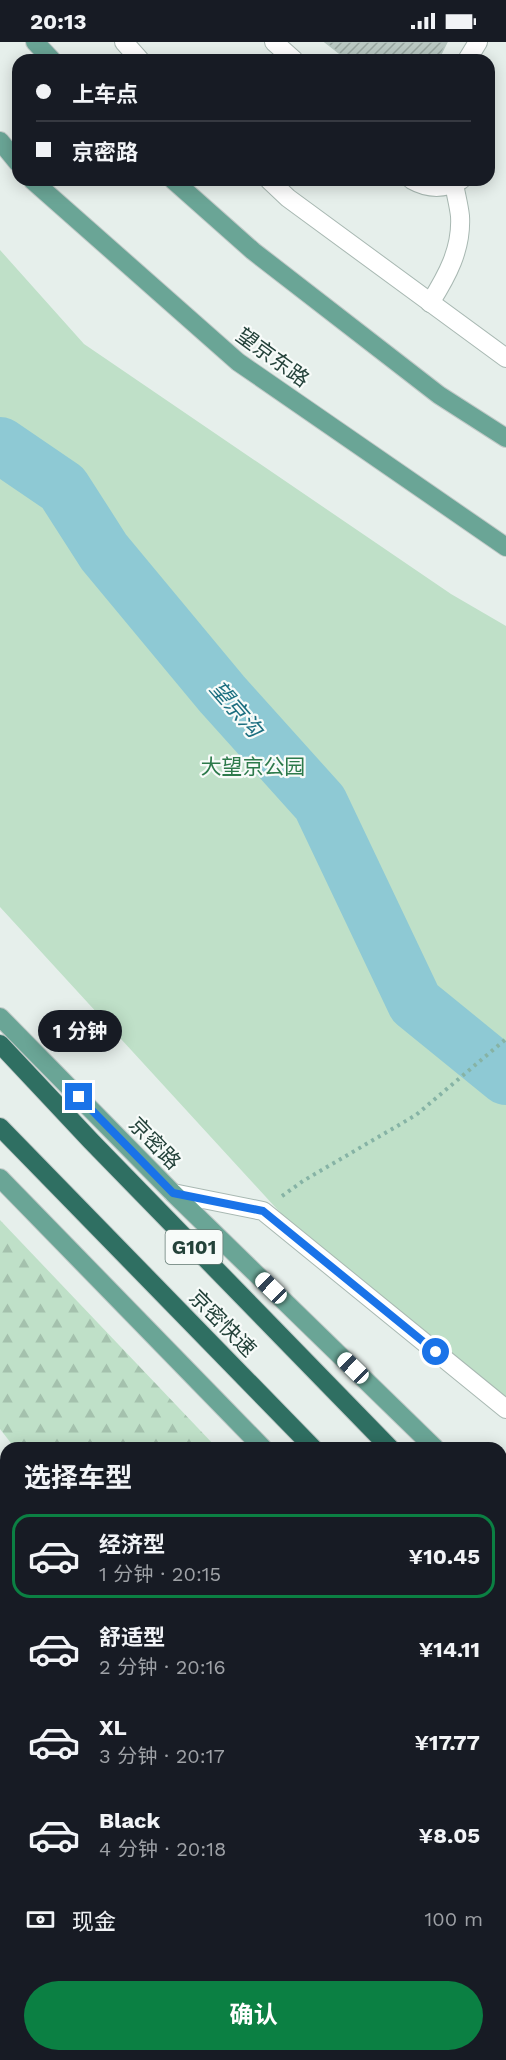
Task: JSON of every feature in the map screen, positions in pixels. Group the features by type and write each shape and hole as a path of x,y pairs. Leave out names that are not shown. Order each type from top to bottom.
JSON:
{"highway":[{"name":"京密快速","path":"0,1044 91,1141 384,1442"},
{"name":"京密快速","path":"0,1126 307,1442"}],"main road":[{"path":"36,42 47,54"},
{"path":"0,141 12,156"},
{"name":"望京东路","path":"39,186 238,362 506,547"},
{"path":"180,186 253,251 439,395 506,438"},
{"name":"京密路","path":"0,1017 173,1193 429,1442"},
{"path":"0,1178 257,1442"}],"street":[{"path":"124,42 135,54"},
{"path":"274,42 287,54"},
{"path":"275,186 288,198 506,358"},
{"path":"430,303 444,281 458,249 460,216 457,186"},
{"path":"173,1193 263,1211 506,1409"}],"path":[{"path":"263,1211 303,1181 416,1115 506,1038"}],"green space":[{"name":"大望京公园","path":"0,250 84,344 451,594 506,626 506,1411 286,1219 0,907"},
{"path":"0,1220 211,1442 10,1442 0,1429"}],"building":[{"path":"325,42 447,42 441,54 340,54"}],"waterway":[{"name":"望京沟","path":"0,445 63,488 104,552 222,694 320,803 415,1003 506,1077"}],"route":[{"path":"79,1097 173,1193 263,1211 436,1352"}]}
